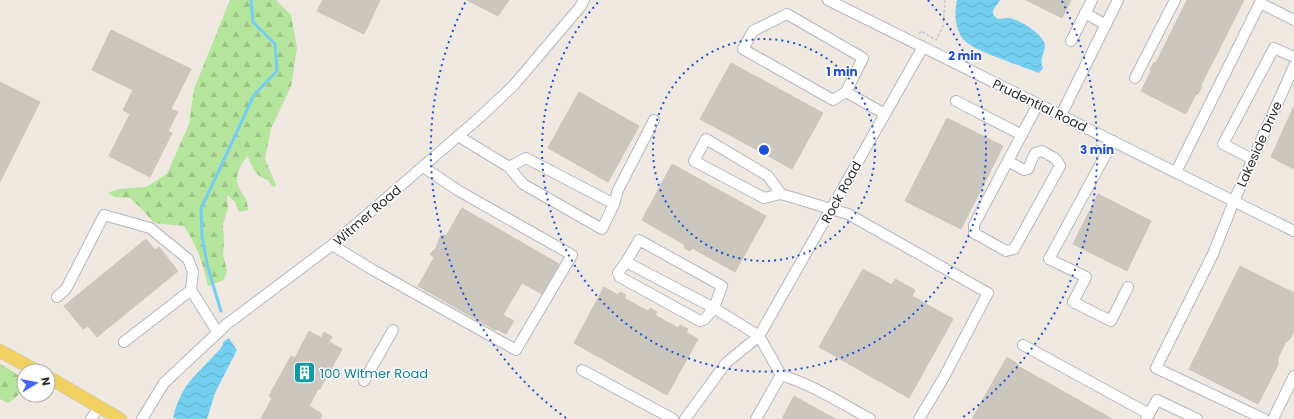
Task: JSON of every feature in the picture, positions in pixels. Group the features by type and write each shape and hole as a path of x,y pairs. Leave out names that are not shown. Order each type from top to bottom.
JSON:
{"main road":[{"path":"0,351 22,363"},
{"path":"56,382 120,419"}],"street":[{"name":"Witmer Road","path":"142,419 164,383 227,324 332,246 514,85 580,8 584,0"},
{"name":"Prudential Road","path":"828,0 1294,231"},
{"path":"1071,41 1092,0"},
{"path":"1060,115 1118,0"},
{"path":"1134,78 1175,0"},
{"path":"1176,172 1260,3 1263,2 1294,20"},
{"path":"1085,13 1106,25"},
{"path":"787,14 863,58 846,92 833,100 743,49 753,31 787,14"},
{"name":"Rock Road","path":"760,336 922,47"},
{"path":"1252,159 1223,144 1274,48 1294,57"},
{"name":"Lakeside Drive","path":"1264,419 1156,368 1213,254 1252,159 1294,66"},
{"path":"846,92 885,114"},
{"path":"956,101 1022,135"},
{"path":"1008,161 1024,170 1028,169 1035,152 1042,151 1056,159 1060,166 1014,249 1006,252 974,233 974,225 1038,104"},
{"path":"458,136 508,167 522,184 602,229 614,204 618,190 654,120"},
{"path":"782,194 768,176 706,139 694,161 764,198 782,194 848,214 988,293 944,377 919,419"},
{"path":"1113,141 1049,258 1086,277 1073,302 1111,321 1128,288"},
{"path":"508,167 526,158 614,204"},
{"path":"332,246 516,350 572,255 459,191 423,167"},
{"path":"57,297 66,289 104,215 150,228 188,259 193,272 191,290 218,333"},
{"path":"639,240 722,286 714,308 704,320 700,321 620,277 618,273 639,240"},
{"path":"626,262 714,308 760,336 781,375 800,381 819,390 870,419"},
{"path":"124,342 191,290"},
{"path":"364,381 392,330"},
{"path":"685,419 726,363 760,336"},
{"path":"1023,344 1148,417 1158,400 1197,419"},
{"path":"582,370 673,419"},
{"path":"756,419 781,375"},
{"path":"1273,419 1294,376"},
{"path":"91,419 99,407"}],"path":[{"path":"921,31 936,40 943,27 945,0"}],"green space":[{"path":"230,0 276,0 291,15 297,48 291,86 271,129 265,159 276,185 274,187 272,186 268,180 259,176 254,170 247,156 238,172 237,181 240,190 247,201 248,210 239,212 235,202 227,195 228,208 223,224 223,254 227,271 224,280 208,286 199,255 184,226 154,223 130,198 115,197 108,193 118,189 146,187 167,174 189,124 194,89"},
{"path":"0,364 16,374 16,397 8,403 0,399"}],"water":[{"path":"957,0 1000,0 993,12 998,19 1007,18 1024,24 1036,33 1044,43 1045,47 1042,60 1043,68 1039,73 968,44 960,35 958,30 956,20"},
{"path":"229,338 237,350 215,393 207,419 176,419 173,417 178,401 187,385 219,350 223,345 223,342"}],"building":[{"path":"323,0 380,0 364,34 317,11"},
{"path":"467,0 509,0 498,16"},
{"path":"1026,0 1071,0 1062,18"},
{"path":"1187,0 1244,0 1201,85 1202,86 1198,94 1196,94 1186,114 1141,91 1154,62 1156,63"},
{"path":"111,30 191,69 171,109 178,112 168,131 172,133 150,177 109,156 130,114 123,110 133,90 92,70"},
{"path":"731,63 823,113 792,169 700,119"},
{"path":"0,82 40,102 0,182"},
{"path":"579,92 639,126 608,182 548,148"},
{"path":"1294,106 1294,169 1271,157"},
{"path":"947,118 1003,146 961,229 905,201"},
{"path":"672,164 766,216 735,272 692,248 690,251 684,248 685,245 642,220"},
{"path":"1098,194 1151,221 1127,271 1073,244"},
{"path":"462,208 559,264 542,294 522,283 503,315 514,321 506,334 496,329 495,330 418,286 434,258 430,254 436,248 441,235 446,236"},
{"path":"146,239 155,250 159,247 178,271 97,337 88,326 83,329 64,306"},
{"path":"1240,266 1294,293 1294,331 1290,339 1285,343 1278,358 1278,365 1258,404 1189,369"},
{"path":"863,269 892,285 895,279 915,290 912,296 953,319 909,398 819,347"},
{"path":"604,287 618,295 620,292 626,295 624,298 648,311 650,308 657,312 655,315 678,328 680,325 688,329 686,332 698,339 667,395 574,343"},
{"name":"100 Witmer Road","path":"309,331 321,338 324,332 332,337 329,342 342,349 309,406 322,414 320,419 261,419 272,398 269,396 291,356 295,358"},
{"path":"1007,357 1019,365 1018,366 1112,419 972,419"},
{"path":"794,396 835,419 782,419"}],"waterway":[{"path":"221,311 208,268 202,237 201,209 254,95 277,71 275,44 253,22 251,0"}],"place":[{"name":"100 Witmer Road","path":"305,373"}]}
